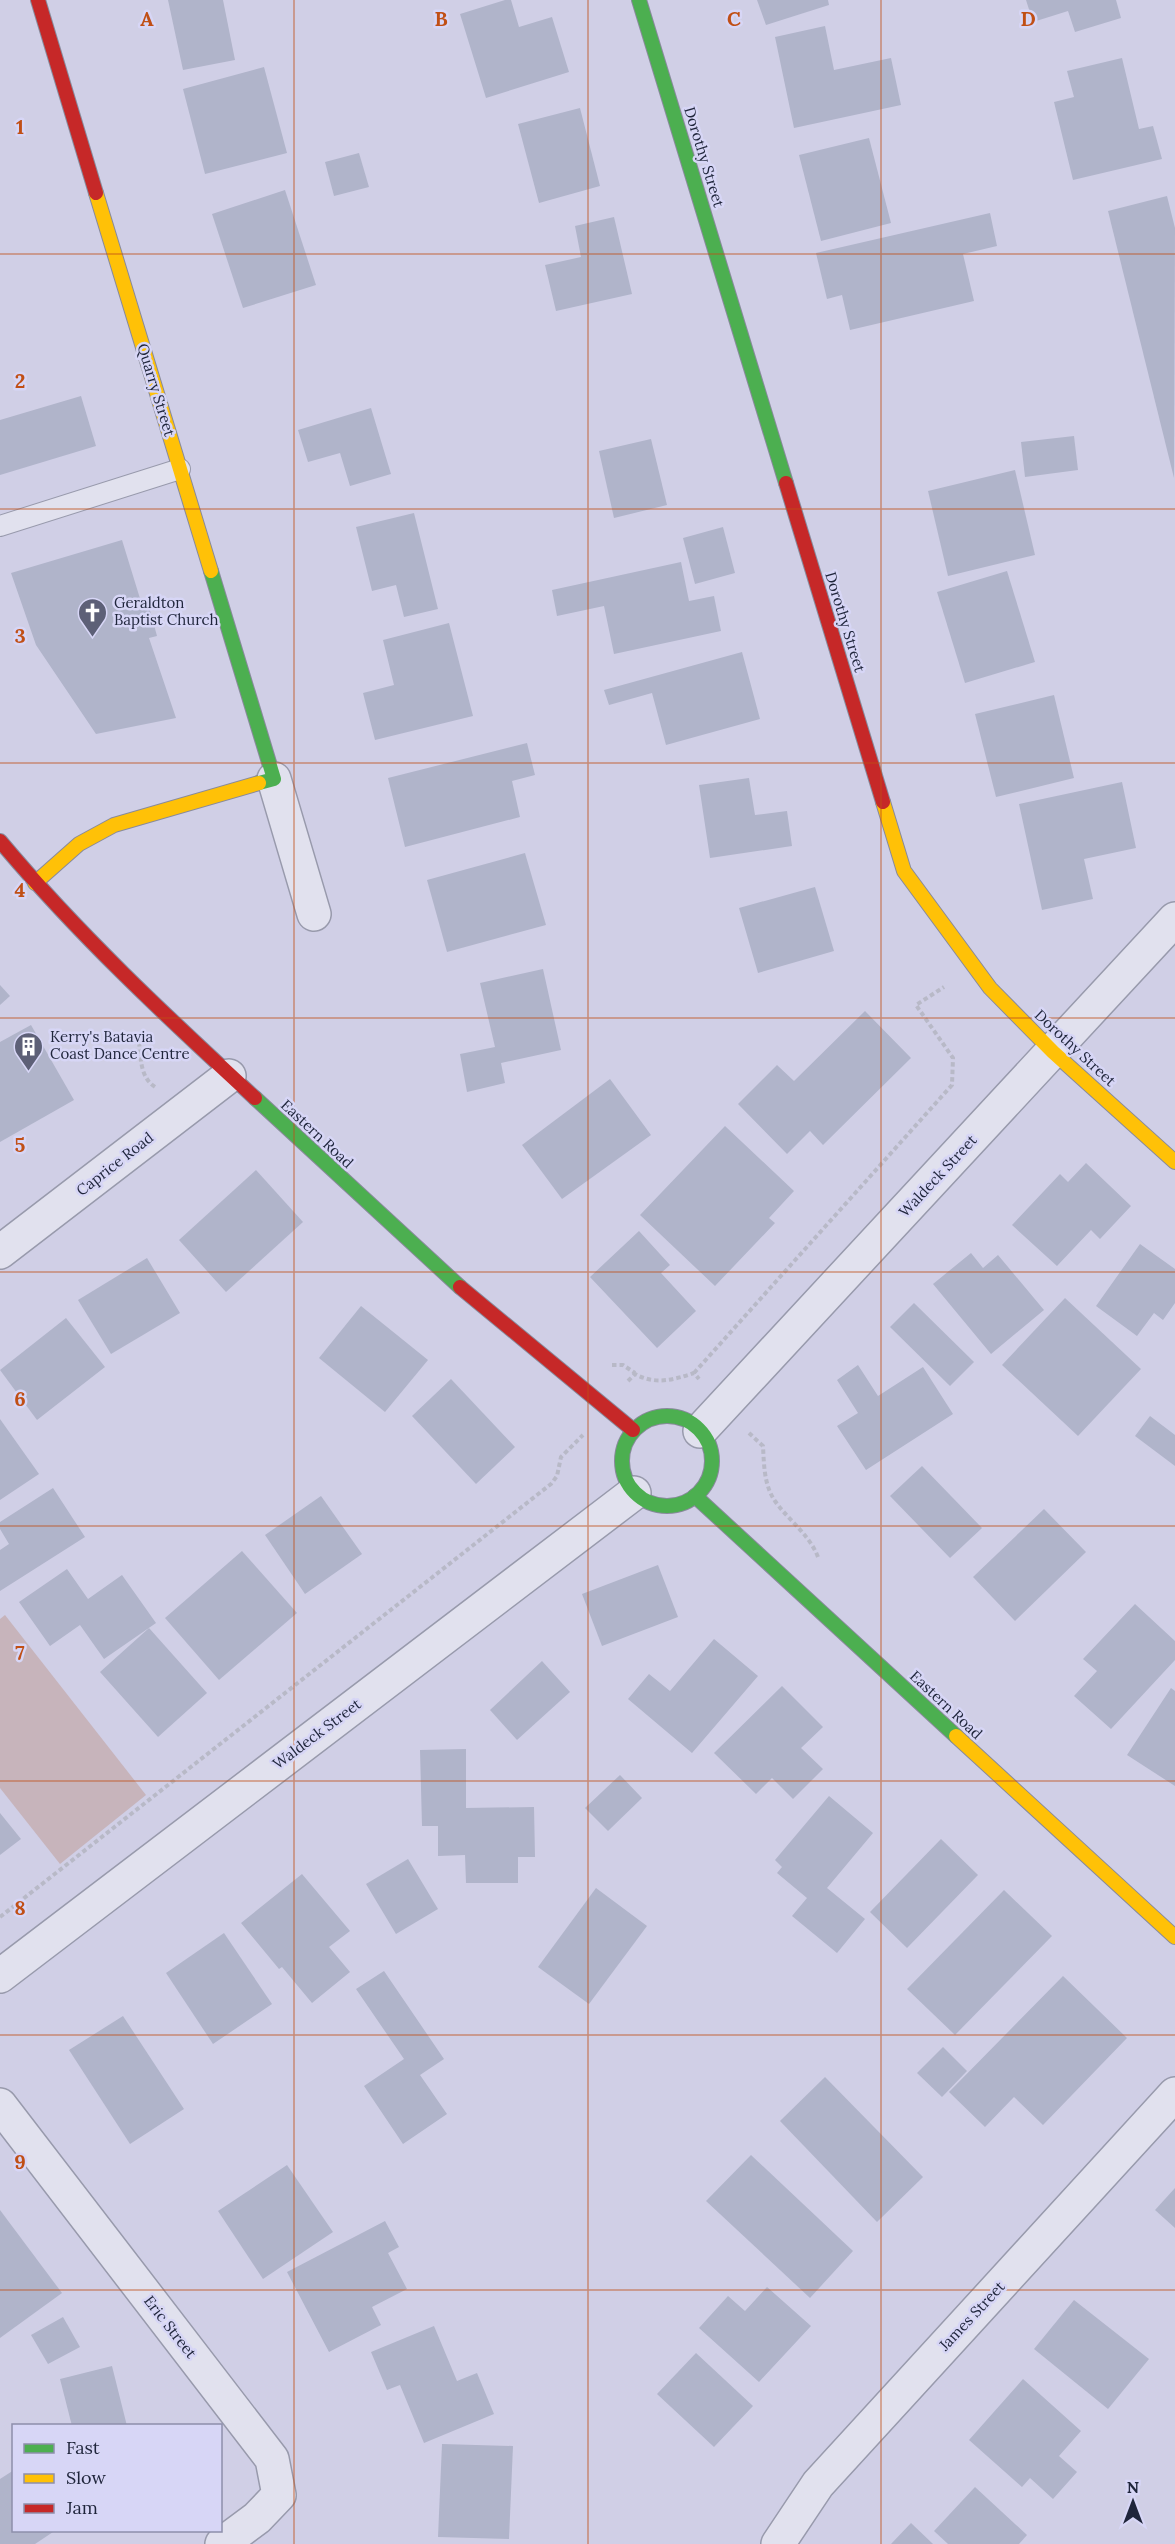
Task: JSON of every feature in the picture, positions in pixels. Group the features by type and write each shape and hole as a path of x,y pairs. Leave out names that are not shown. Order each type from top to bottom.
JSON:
{"street":[{"name":"Quarry Street","path":"38,0 314,914"},
{"name":"Dorothy Street","path":"639,0 904,871 990,988 1053,1052 1175,1162"},
{"path":"35,883 79,844 114,825 274,779"},
{"name":"Eastern Road","path":"0,841 35,883 131,984 465,1292 633,1430"},
{"name":"Waldeck Street","path":"700,1431 1175,919"},
{"name":"Caprice Road","path":"0,1252 230,1076"},
{"path":"675,1417 688,1422 700,1431 708,1443 711,1457 708,1479 695,1496 678,1504 658,1505 634,1493 622,1469 622,1455 626,1441 633,1430 652,1419 675,1417"},
{"name":"Waldeck Street","path":"0,1976 634,1493"},
{"name":"Eastern Road","path":"695,1496 1175,1937"},
{"name":"James Street","path":"778,2544 818,2484 1175,2094"},
{"name":"Eric Street","path":"0,2105 273,2459 279,2496 257,2518 222,2544"}],"lane":[{"path":"0,526 180,469"}],"path":[{"path":"628,1381 635,1374 654,1381 675,1379 694,1373 952,1084 953,1058 916,1005"},
{"path":"694,1373 705,1386"},
{"path":"0,1917 551,1484 557,1476 561,1457 581,1438"}],"shaded area":[{"path":"5,1615 146,1795 60,1864 0,1788 0,1619"}],"building":[{"path":"168,0 223,0 235,60 183,70"},
{"path":"511,0 519,27 552,17 569,72 486,98 460,14"},
{"path":"757,0 828,0 829,5 766,25"},
{"path":"1026,0 1116,0 1121,18 1075,32 1068,11 1033,22"},
{"path":"825,26 834,70 891,58 901,105 794,128 775,37"},
{"path":"1122,58 1139,129 1153,126 1162,159 1073,180 1054,102 1074,97 1067,71"},
{"path":"264,67 287,153 205,174 183,89"},
{"path":"580,108 600,186 539,203 518,124"},
{"path":"869,138 891,223 821,241 799,155"},
{"path":"359,153 369,187 334,196 325,162"},
{"path":"285,190 316,285 243,308 212,214"},
{"path":"1167,196 1175,228 1174,478 1108,211"},
{"path":"990,213 997,246 963,254 974,301 850,330 842,295 827,299 816,253"},
{"path":"614,217 632,294 556,311 545,265 581,257 575,226"},
{"path":"81,396 96,446 0,475 0,420"},
{"path":"371,408 391,474 350,486 340,453 308,462 298,430"},
{"path":"1074,436 1078,470 1025,477 1021,442"},
{"path":"651,439 667,505 614,518 599,451"},
{"path":"1015,470 1035,555 948,576 928,491"},
{"path":"414,513 438,609 404,617 396,585 372,591 356,527"},
{"path":"723,527 735,573 695,584 683,538"},
{"name":"Geraldton Baptist Church","path":"122,540 142,605 148,603 157,636 149,638 176,718 96,734 36,645 11,573"},
{"path":"681,562 689,601 714,596 721,631 614,654 604,606 557,616 552,590"},
{"path":"1007,571 1035,662 965,683 937,592"},
{"path":"449,623 473,716 375,740 363,693 394,685 383,640"},
{"path":"742,652 760,719 666,745 652,693 609,705 604,690"},
{"path":"1054,695 1074,778 996,797 975,714"},
{"path":"527,743 535,775 512,781 520,817 405,847 388,778"},
{"path":"749,778 755,815 787,811 792,846 710,858 699,785"},
{"path":"1122,782 1136,848 1084,859 1093,899 1042,910 1019,804"},
{"path":"525,853 546,925 447,952 427,880"},
{"path":"815,887 834,951 758,973 739,908"},
{"path":"543,969 561,1050 501,1063 505,1083 467,1092 460,1054 495,1047 480,983"},
{"path":"0,985 10,996 0,1005"},
{"path":"865,1011 911,1058 823,1145 810,1131 787,1154 738,1104 777,1065 794,1081"},
{"name":"Kerry's Batavia Coast Dance Centre","path":"31,1025 74,1100 0,1142 0,1042"},
{"path":"610,1079 651,1135 562,1199 522,1145"},
{"path":"725,1126 794,1191 769,1218 775,1223 715,1286 640,1215"},
{"path":"1086,1163 1131,1206 1100,1239 1091,1230 1057,1266 1012,1225 1060,1174 1068,1182"},
{"path":"256,1170 303,1222 226,1292 179,1240"},
{"path":"639,1231 670,1265 661,1273 696,1311 657,1348 590,1277"},
{"path":"1140,1244 1175,1269 1175,1303 1163,1320 1154,1313 1137,1336 1096,1306"},
{"path":"971,1253 983,1268 998,1255 1044,1310 991,1354 933,1284"},
{"path":"147,1258 180,1313 111,1354 78,1300"},
{"path":"1065,1298 1141,1369 1078,1436 1002,1365"},
{"path":"914,1303 974,1362 950,1386 890,1327"},
{"path":"361,1306 428,1360 385,1412 319,1358"},
{"path":"66,1318 105,1367 37,1420 0,1370"},
{"path":"858,1365 878,1396 923,1367 953,1414 866,1470 837,1426 858,1413 837,1380"},
{"path":"451,1379 515,1447 476,1484 412,1416"},
{"path":"1150,1416 1175,1435 1175,1466 1135,1436"},
{"path":"0,1419 39,1474 0,1500"},
{"path":"922,1466 982,1528 950,1558 890,1496"},
{"path":"53,1488 85,1537 0,1591 0,1550 9,1544 0,1529 0,1522"},
{"path":"321,1496 362,1554 305,1594 265,1535"},
{"path":"1044,1509 1086,1552 1015,1621 973,1577"},
{"path":"242,1551 297,1613 219,1680 165,1618"},
{"path":"658,1565 678,1617 602,1646 582,1594"},
{"path":"67,1569 88,1599 122,1575 156,1623 104,1659 80,1625 50,1646 19,1602"},
{"path":"1135,1604 1175,1641 1175,1660 1111,1729 1074,1696 1097,1671 1083,1659"},
{"path":"149,1628 207,1693 158,1737 100,1672"},
{"path":"714,1639 758,1676 692,1753 628,1699 649,1674 670,1691"},
{"path":"542,1661 570,1692 517,1740 490,1710"},
{"path":"782,1686 823,1727 801,1748 823,1769 793,1799 772,1778 756,1794 714,1753"},
{"path":"1171,1688 1175,1691 1175,1786 1127,1755"},
{"path":"466,1749 466,1808 534,1807 535,1857 518,1857 518,1883 466,1883 465,1855 438,1856 438,1826 422,1826 420,1750"},
{"path":"620,1775 642,1798 608,1831 585,1808"},
{"path":"829,1796 873,1833 827,1888 865,1919 837,1953 792,1916 807,1898 777,1873 782,1867 775,1860"},
{"path":"0,1813 21,1839 0,1855"},
{"path":"941,1839 978,1875 907,1948 870,1912"},
{"path":"408,1859 438,1909 396,1934 366,1884"},
{"path":"302,1874 350,1931 329,1947 350,1972 312,2003 282,1967 279,1969 241,1923"},
{"path":"596,1888 647,1926 589,2004 538,1967"},
{"path":"1004,1890 1052,1936 955,2035 907,1989"},
{"path":"224,1933 272,2004 213,2044 166,1973"},
{"path":"384,1971 444,2059 420,2075 447,2114 403,2144 364,2086 404,2059 356,1989"},
{"path":"1063,1976 1127,2038 1043,2125 1014,2097 985,2127 949,2092"},
{"path":"123,2016 184,2109 130,2144 69,2050"},
{"path":"943,2047 967,2071 942,2097 917,2073"},
{"path":"825,2077 923,2177 877,2222 780,2121"},
{"path":"751,2155 853,2251 810,2298 706,2201"},
{"path":"287,2165 333,2232 263,2279 218,2211"},
{"path":"1175,2188 1175,2228 1155,2210"},
{"path":"0,2210 62,2293 0,2338"},
{"path":"385,2221 399,2247 388,2253 407,2289 372,2307 381,2325 329,2352 287,2272"},
{"path":"767,2287 811,2326 759,2382 699,2328 728,2296 745,2311"},
{"path":"1074,2300 1149,2359 1108,2409 1034,2349"},
{"path":"63,2317 80,2347 48,2364 31,2335"},
{"path":"434,2326 457,2381 477,2373 494,2414 424,2443 400,2385 387,2390 371,2352"},
{"path":"696,2353 753,2406 714,2447 657,2394"},
{"path":"112,2366 126,2424 71,2424 60,2379"},
{"path":"1023,2379 1081,2431 1059,2456 1077,2472 1053,2499 1030,2478 1022,2487 969,2440"},
{"path":"442,2444 513,2446 509,2539 438,2537"},
{"path":"12,2471 12,2532 53,2532 35,2544 0,2544 0,2479"},
{"path":"975,2487 1027,2535 1019,2544 948,2544 934,2531"},
{"path":"911,2523 933,2544 891,2544"}],"traffic: fast":[{"path":"639,0 786,483"},
{"path":"211,571 274,779 259,783"},
{"path":"255,1098 460,1287"},
{"path":"667,1416 684,1420 699,1429 708,1444 712,1461 708,1478 699,1493 684,1502 667,1506 650,1502 635,1493 626,1478 622,1461 626,1444 635,1429 650,1420 667,1416"},
{"path":"695,1496 956,1736"}],"traffic: slow":[{"path":"96,193 211,571"},
{"path":"35,883 79,844 114,825 259,783"},
{"path":"883,802 904,871 990,988 1053,1052 1175,1162"},
{"path":"956,1736 1175,1937"}],"traffic: jam":[{"path":"38,0 96,193"},
{"path":"786,483 883,802"},
{"path":"0,841 91,942 255,1098"},
{"path":"460,1287 633,1430"}],"place":[{"name":"Geraldton Baptist Church","path":"93,638"},
{"name":"Kerry's Batavia Coast Dance Centre","path":"29,1072"}]}
